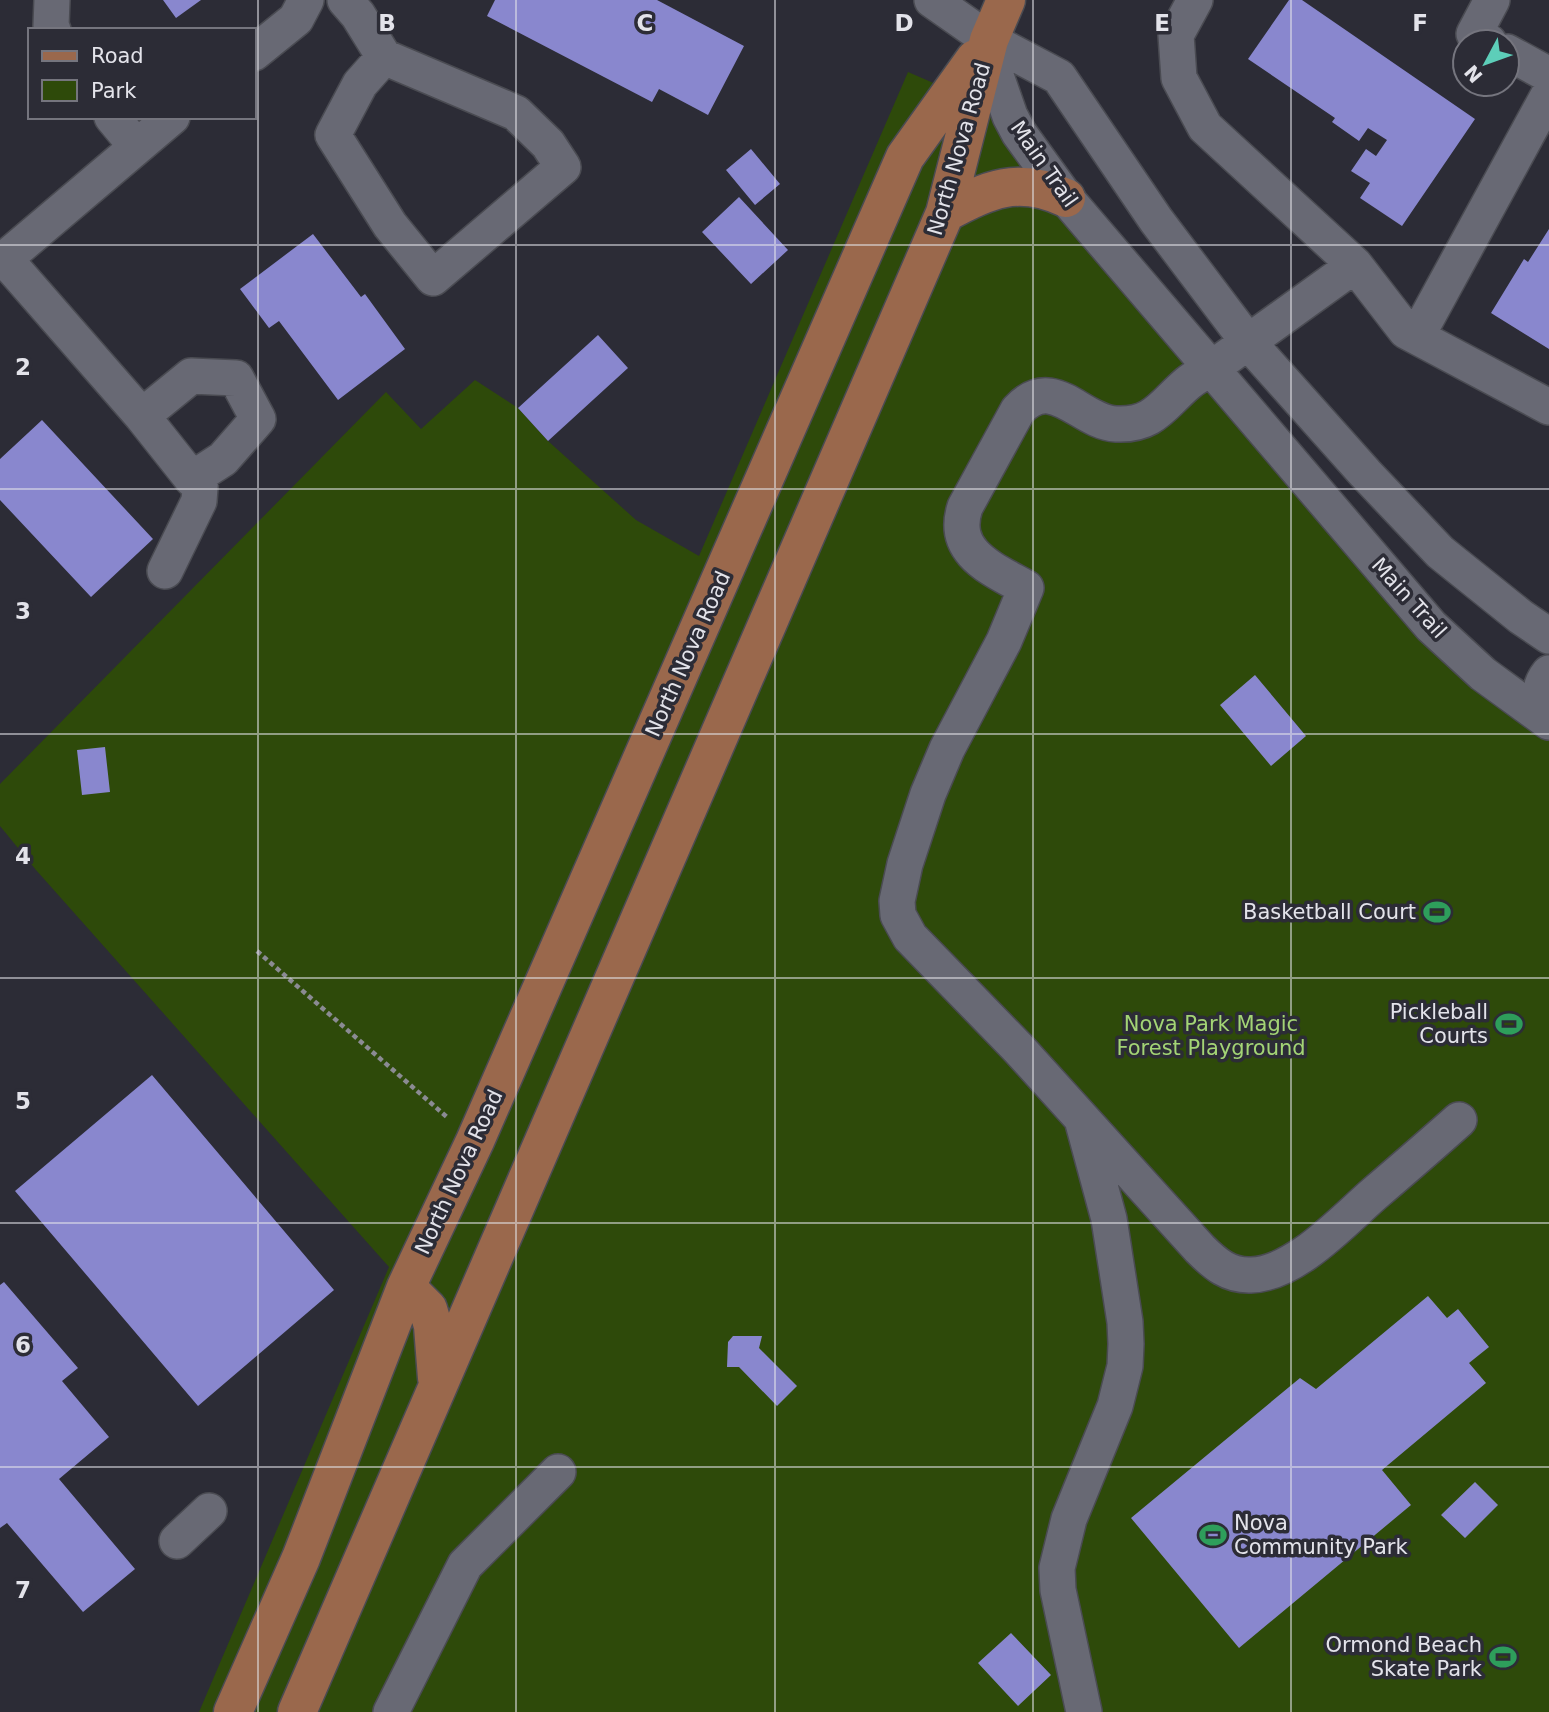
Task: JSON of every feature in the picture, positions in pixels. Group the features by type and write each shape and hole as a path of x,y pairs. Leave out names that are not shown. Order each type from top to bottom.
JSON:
{"main road":[{"path":"989,40 1006,0"},
{"name":"North Nova Road","path":"297,1712 945,213 989,40"},
{"name":"North Nova Road","path":"233,1712 302,1558 406,1287 475,1141 905,157 989,40"},
{"path":"945,213 977,195 1004,188 1040,188 1066,198"},
{"path":"406,1287 428,1309 433,1326 438,1387"}],"street":[{"path":"52,0 52,28"},
{"path":"256,51 296,19 306,0"},
{"path":"345,0 358,15 384,57 516,113 548,144 563,167 433,278 390,225 333,135 360,84 384,57"},
{"path":"932,0 989,40 1059,77 1156,220 1248,342 1440,552 1549,636"},
{"path":"1195,0 1176,35 1179,78 1205,127 1355,265 1406,331 1549,407"},
{"path":"1477,28 1493,0"},
{"name":"Main Trail","path":"989,40 994,71 1010,116 1019,133 1066,198 1431,626 1483,674 1549,720"},
{"path":"1521,60 1549,75"},
{"path":"1417,336 1549,94"},
{"path":"114,119 136,146"},
{"path":"142,416 191,376 236,378 258,419 223,459 192,479 142,416 2,261 170,119"},
{"path":"1355,265 1212,369 1190,382 1156,414 1134,422 1103,422 1059,397 1048,396 1030,400 1013,419 965,507 961,525 962,533 978,559 1026,588 1003,641 947,749 928,794 899,887 898,915 910,937 1018,1048 1217,1265 1235,1274 1253,1275 1272,1270 1306,1252 1459,1120"},
{"path":"165,571 199,501 201,474"},
{"path":"1549,673 1543,681 1540,697 1549,720"},
{"path":"1081,1117 1109,1219 1126,1344 1125,1366 1115,1406 1069,1519 1057,1568 1058,1590 1084,1712"},
{"path":"391,1712 465,1565 558,1472"},
{"path":"177,1541 209,1511"}],"path":[{"path":"257,951 475,1141"}],"green space":[{"name":"Nova Community Park","path":"908,72 1010,116 1359,543 1549,722 1549,1712 199,1712 389,1267 36,870 0,826 0,784 386,392 421,429 475,380 518,408 548,441 636,520 699,556"}],"building":[{"path":"163,0 201,0 176,18"},
{"path":"495,0 657,0 744,46 708,115 659,89 652,102 487,16"},
{"path":"1289,0 1302,0 1475,119 1402,226 1360,198 1370,183 1351,171 1366,149 1376,156 1387,140 1368,128 1359,141 1332,122 1335,118 1248,59"},
{"path":"751,149 780,184 755,205 726,170"},
{"path":"739,197 788,250 751,284 702,232"},
{"path":"1549,229 1549,349 1491,313 1524,259 1528,262"},
{"path":"313,234 361,297 365,294 405,349 338,400 279,321 269,328 240,289"},
{"path":"598,335 628,368 548,441 518,408"},
{"path":"42,420 153,539 91,597 0,500 0,459"},
{"path":"1255,675 1306,736 1271,766 1220,705"},
{"path":"105,747 110,792 82,795 77,750"},
{"path":"152,1075 334,1290 198,1406 15,1191"},
{"path":"4,1282 78,1368 62,1381 109,1437 59,1479 135,1569 83,1612 7,1523 0,1528 0,1285"},
{"path":"1428,1296 1447,1318 1458,1309 1489,1347 1469,1363 1486,1383 1382,1470 1411,1505 1239,1648 1131,1518 1300,1378 1316,1389"},
{"path":"733,1336 762,1336 759,1348 797,1386 777,1406 739,1367 727,1367 728,1342"},
{"path":"1475,1482 1498,1505 1465,1538 1441,1515"},
{"path":"1011,1633 1051,1675 1018,1706 978,1663"}],"place":[{"name":"Basketball Court","path":"1437,912"},
{"name":"Pickleball Courts","path":"1509,1024"},
{"name":"Nova Community Park","path":"1213,1535"},
{"name":"Ormond Beach Skate Park","path":"1503,1657"}],"park label":[{"name":"Nova Park Magic Forest Playground","path":"1211,1036"}]}
